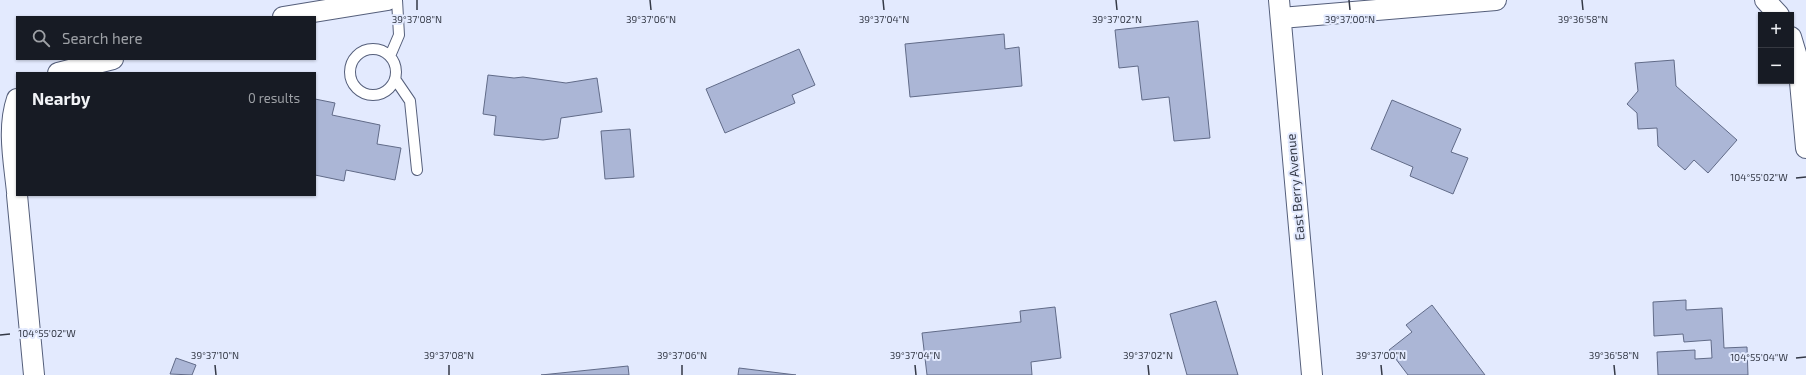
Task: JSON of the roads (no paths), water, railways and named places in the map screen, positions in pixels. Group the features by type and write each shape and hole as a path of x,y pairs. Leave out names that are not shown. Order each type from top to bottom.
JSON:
{"street":[{"path":"289,16 388,0"},
{"path":"1280,9 1496,0"},
{"path":"1765,0 1776,12"},
{"name":"East Berry Avenue","path":"1280,9 1312,375"},
{"path":"1794,47 1798,60 1806,148"},
{"path":"62,72 109,60"},
{"path":"16,104 13,119 12,141 16,182"},
{"path":"17,196 34,375"}],"lane":[{"path":"390,56 399,35 397,0"},
{"path":"395,79 386,91 370,95 356,88 350,75 353,60 357,54 364,50 378,49 390,56 394,63 395,79 410,100 417,170"}]}
